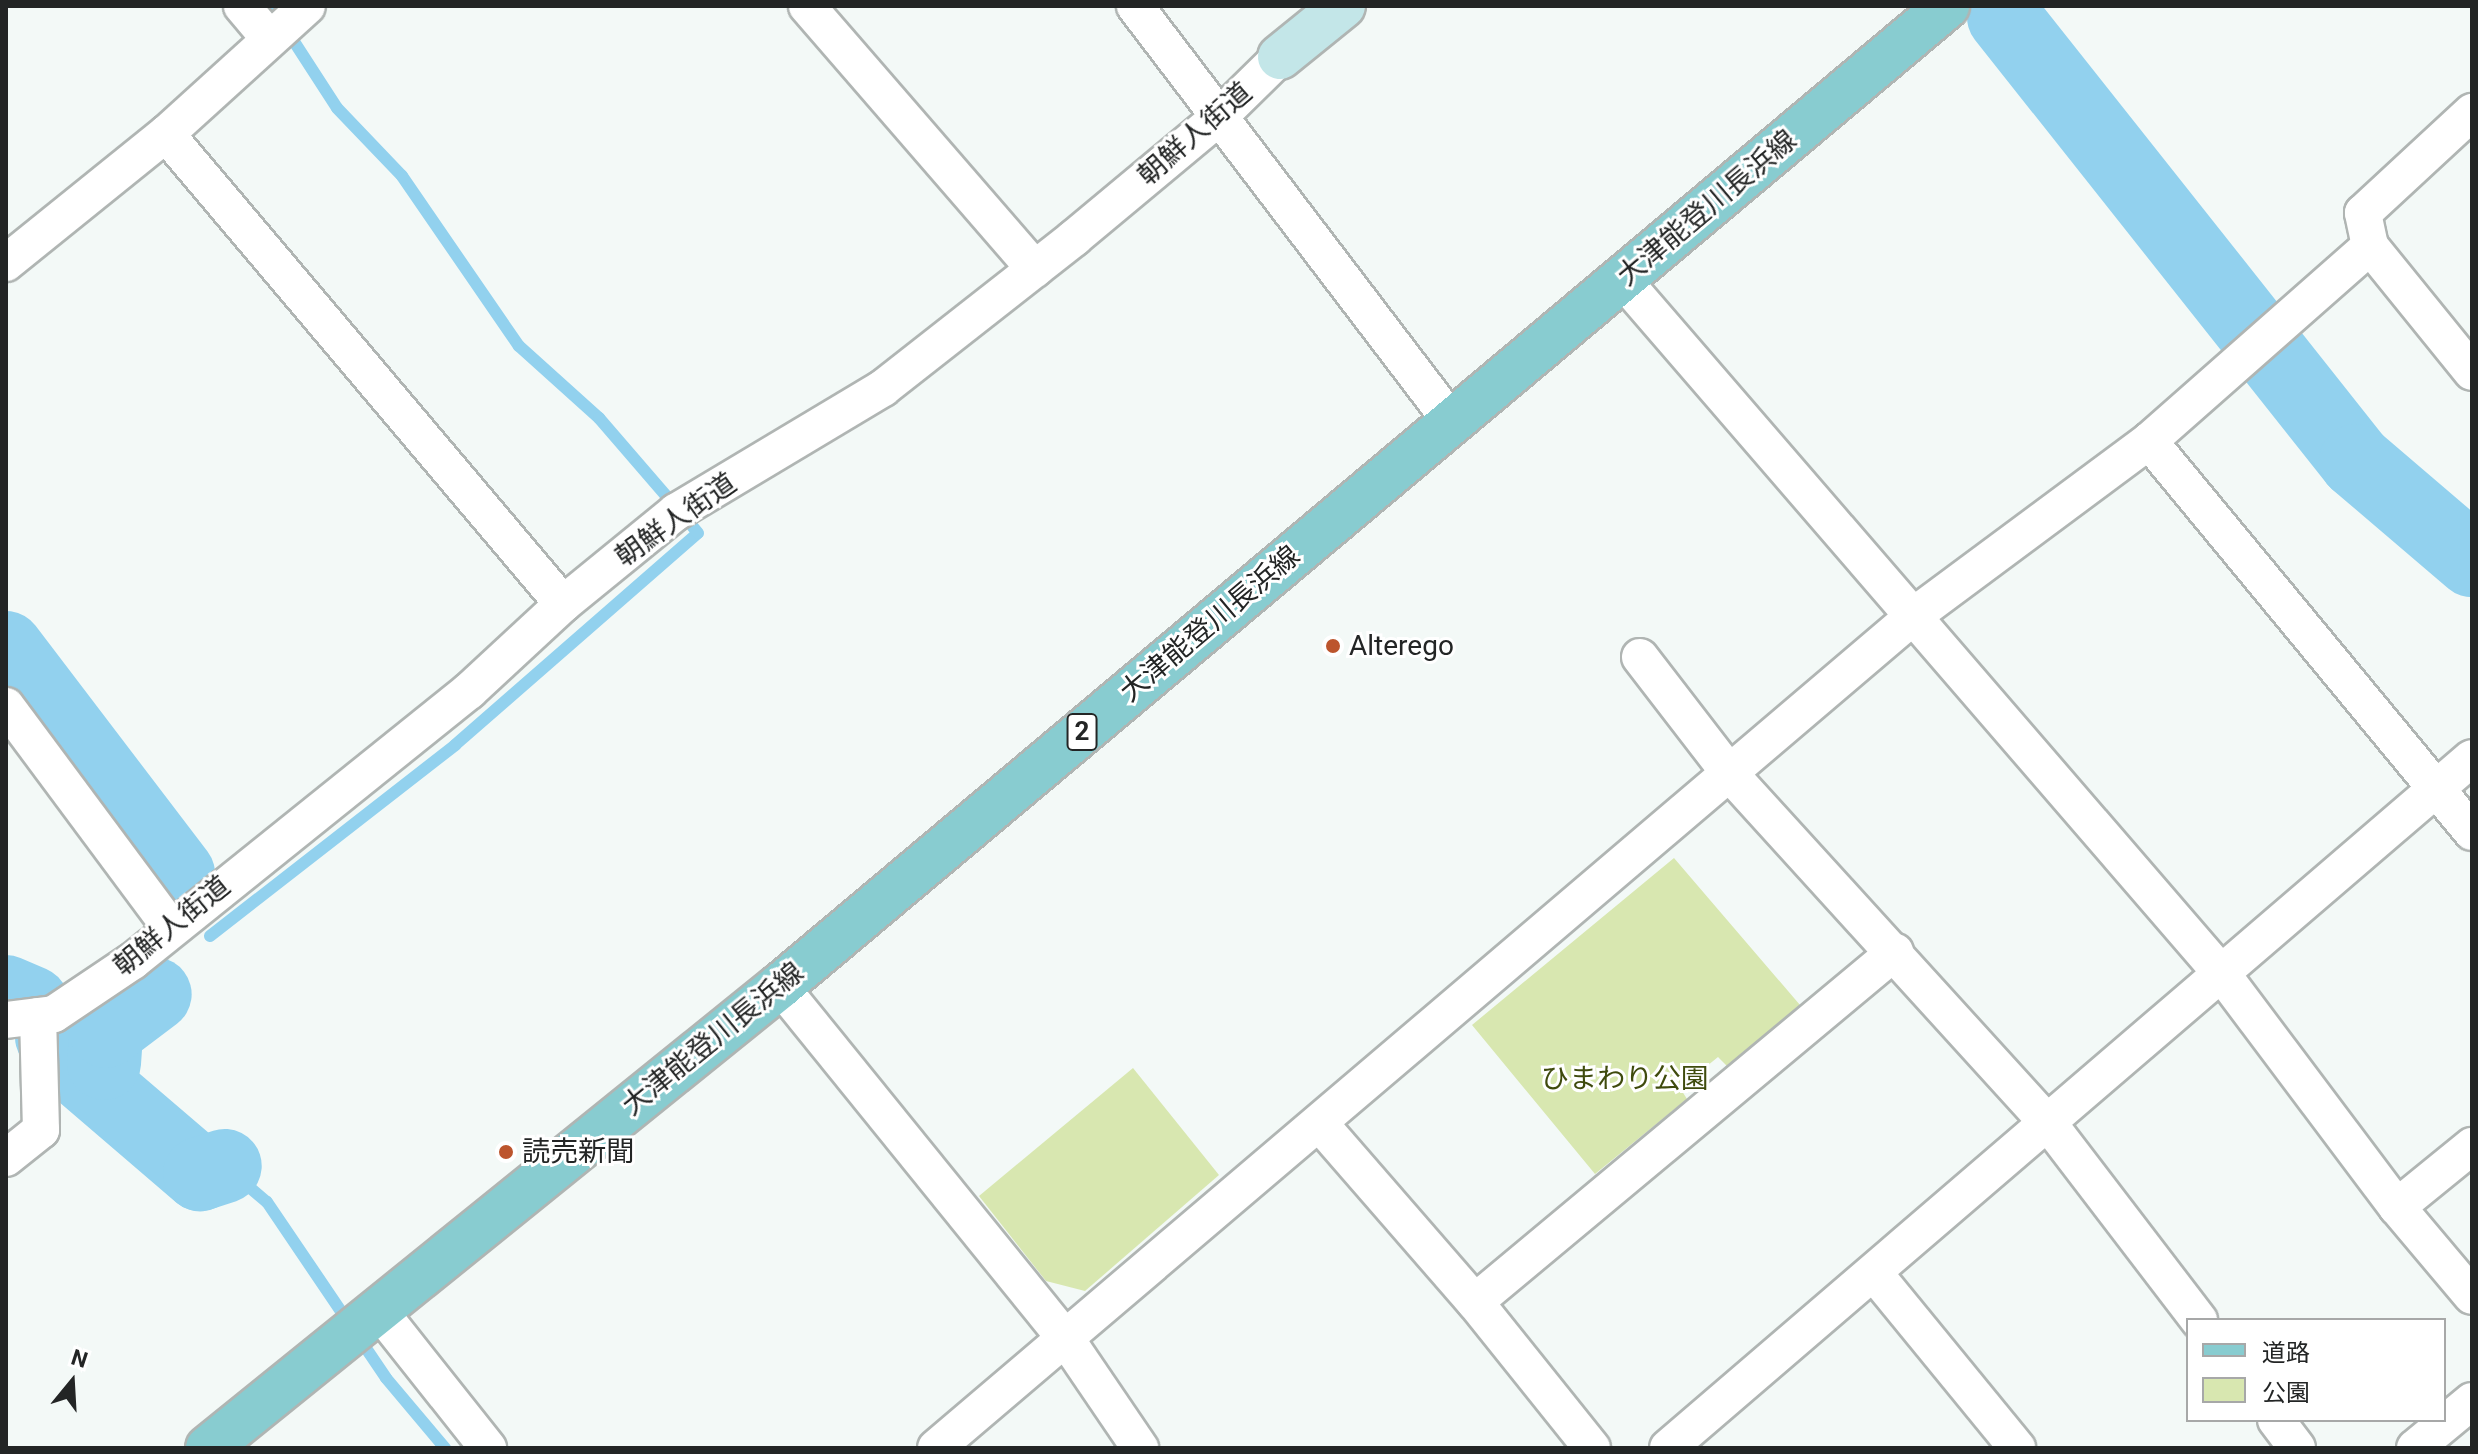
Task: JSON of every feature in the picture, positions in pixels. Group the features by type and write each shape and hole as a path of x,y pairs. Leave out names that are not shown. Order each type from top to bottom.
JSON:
{"main road":[{"name":"大津能登川長浜線","path":"208,1448 377,1308 780,986 1947,6"}],"street":[{"path":"6,263 166,134 286,24 242,6"},
{"path":"807,6 1035,269"},
{"path":"1135,6 1451,421"},
{"name":"朝鮮人街道","path":"22,1018 54,1014 133,961 469,691 563,604 676,512 883,388 1035,269 1219,117 1280,57 1343,6"},
{"path":"2472,112 2363,213 2370,246 2472,372"},
{"path":"166,134 563,604"},
{"path":"936,1448 1731,775 1916,614 2149,441 2281,329 2370,246"},
{"path":"1622,279 1916,614 2222,974 2397,1207 2472,1296"},
{"path":"2149,441 2472,832"},
{"path":"1640,657 1731,775 2049,1124 2197,1318"},
{"path":"6,706 171,928"},
{"path":"1668,1448 2472,758"},
{"path":"1475,1302 1895,952"},
{"path":"780,986 1066,1339 1140,1448"},
{"path":"6,1158 41,1130 22,1018"},
{"path":"1320,1124 1475,1302 1592,1448"},
{"path":"2397,1207 2472,1146"},
{"path":"1874,1273 2017,1448"},
{"path":"377,1308 488,1448"},
{"path":"2415,1448 2472,1401"},
{"path":"2278,1422 2297,1448"}],"green space":[{"name":"ひまわり公園","path":"1674,858 1800,1005 1727,1066 1718,1057 1680,1088 1687,1099 1595,1174 1472,1025"},
{"path":"1133,1068 1219,1175 1085,1291 1046,1281 979,1196"}],"waterway":[{"path":"271,6 337,108 402,176 519,346 599,418 668,498"},
{"path":"2004,17 2356,461 2472,560"},
{"path":"210,936 455,745 698,533 693,527"},
{"path":"6,648 178,874"},
{"path":"6,992 32,1003"},
{"path":"104,1063 106,1031 155,994"},
{"path":"52,1037 75,1067 200,1174 225,1166"},
{"path":"104,1063 267,1202 386,1378 445,1448"}],"place":[{"name":"Alterego","path":"1333,646"},
{"name":"読売新聞","path":"506,1152"}]}
